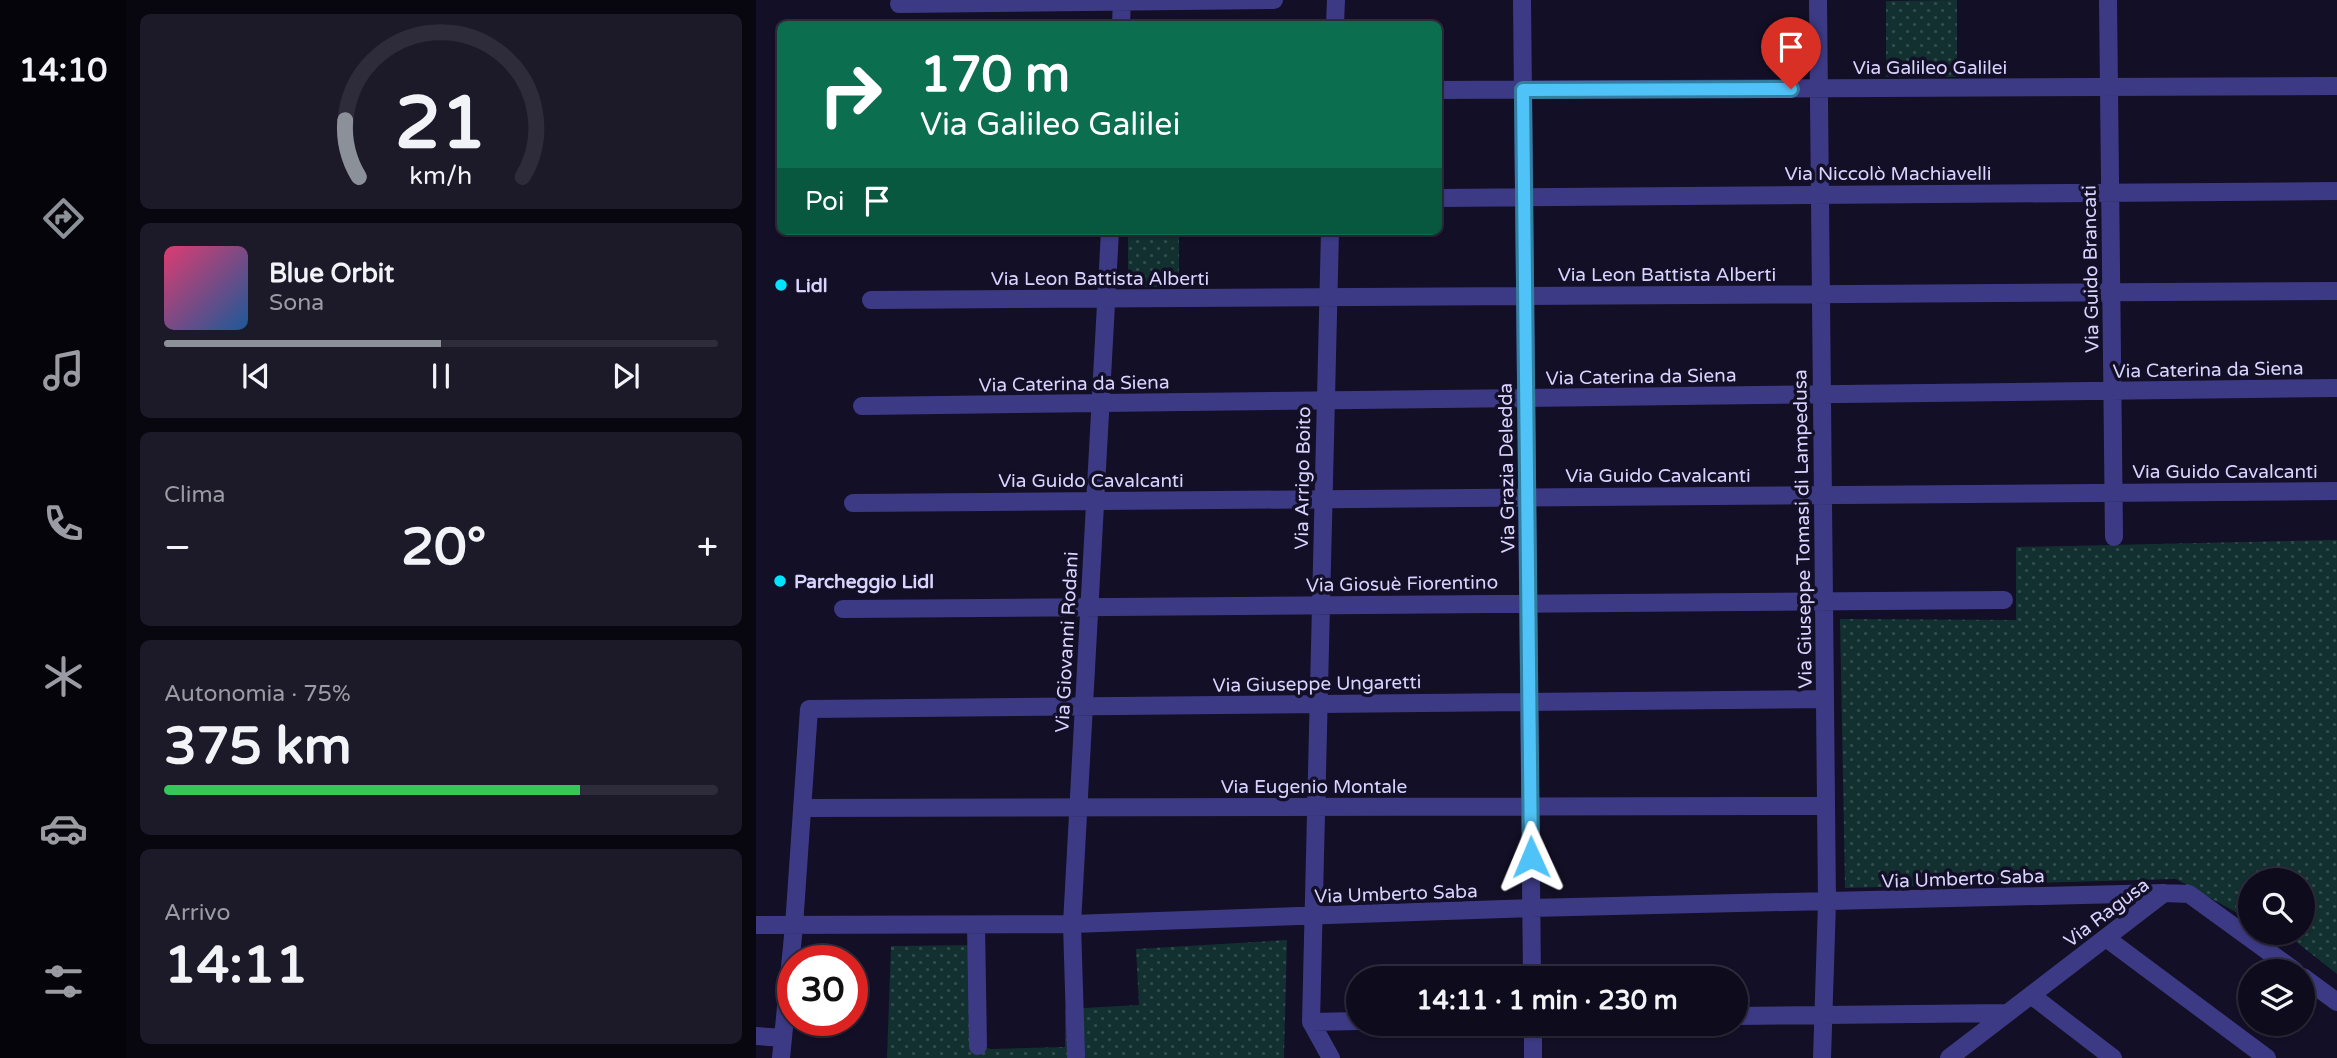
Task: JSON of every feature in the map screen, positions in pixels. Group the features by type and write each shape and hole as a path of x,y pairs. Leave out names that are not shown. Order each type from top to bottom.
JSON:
{"street":[{"path":"899,4 1274,0"},
{"path":"1335,21 1336,0"},
{"name":"Via Grazia Deledda","path":"1522,0 1532,966"},
{"name":"Via Giuseppe Tomasi di Lampedusa","path":"1818,0 1827,903 1822,1058"},
{"name":"Via Guido Brancati","path":"2108,0 2114,537"},
{"path":"1121,21 1122,1"},
{"name":"Via Galileo Galilei","path":"1442,90 2337,86"},
{"name":"Via Niccolò Machiavelli","path":"1442,198 2337,191"},
{"name":"Via Giovanni Rodani","path":"1076,1056 1072,924 1110,235"},
{"name":"Via Arrigo Boito","path":"1330,235 1311,1022 1331,1058"},
{"name":"Via Leon Battista Alberti","path":"872,300 2337,291"},
{"name":"Via Caterina da Siena","path":"862,406 2337,388"},
{"name":"Via Guido Cavalcanti","path":"853,503 2337,491"},
{"name":"Via Giosuè Fiorentino","path":"844,609 2004,600"},
{"name":"Via Giuseppe Ungaretti","path":"802,808 809,709 1825,699"},
{"name":"Via Eugenio Montale","path":"802,808 1826,806"},
{"path":"781,1058 802,808"},
{"name":"Via Umberto Saba","path":"756,925 1072,924 1312,918 1531,908 2164,893"},
{"name":"Via Ragusa","path":"1952,1057 2164,893 2189,894 2278,959"},
{"path":"976,925 978,1046"},
{"path":"2106,938 2267,1058"},
{"path":"2315,986 2337,1002"},
{"path":"2031,995 2113,1058"},
{"path":"1748,1016 2007,1013"},
{"path":"1311,1022 1346,1021"},
{"path":"756,1036 783,1038"},
{"path":"1533,1036 1533,1058"}],"green space":[{"path":"1957,0 1957,77 1886,77 1886,1"},
{"path":"1128,235 1179,235 1179,287 1128,287"},
{"path":"2337,540 2337,974 2300,945 2315,945 2315,868 2238,868 2238,913 2176,879 1845,888 1840,619 2016,620 2016,547"},
{"path":"1287,940 1284,1058 887,1058 891,946 977,945 978,1046 991,1049 1065,1047 1065,1009 1139,1005 1136,949"}],"place":[{"name":"Lidl","path":"781,285"},
{"name":"Parcheggio Lidl","path":"780,581"}],"route":[{"path":"1531,857 1523,90 1791,89"}]}
